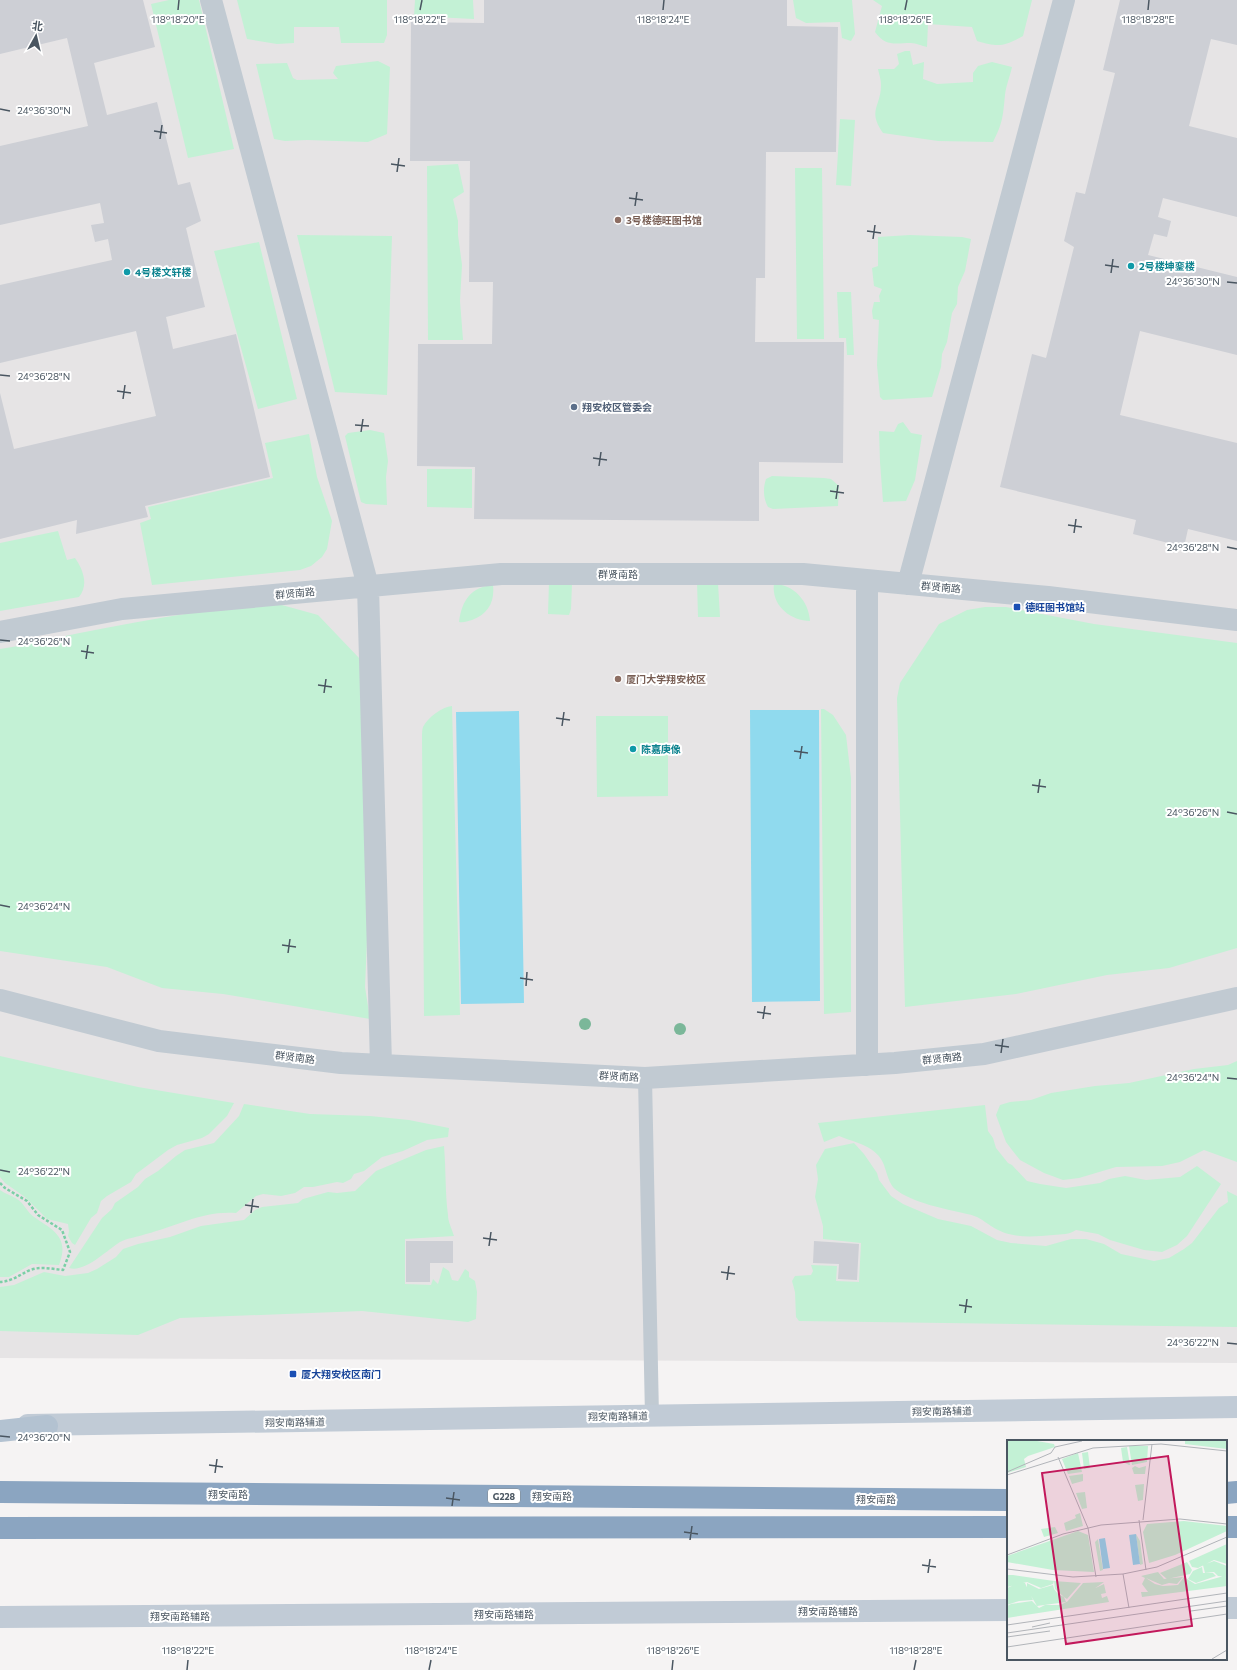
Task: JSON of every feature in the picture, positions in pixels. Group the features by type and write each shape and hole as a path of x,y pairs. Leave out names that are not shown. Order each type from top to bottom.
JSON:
{"highway":[{"name":"翔安南路","path":"0,1492 1007,1500"},
{"path":"1227,1493 1237,1492"},
{"path":"0,1528 1007,1527"}],"main road":[{"name":"翔安南路辅道","path":"0,1425 47,1426 1237,1407"},
{"path":"0,1431 47,1426"},
{"name":"翔安南路辅路","path":"0,1617 1007,1610"}],"street":[{"path":"211,0 368,586 381,1065"},
{"path":"908,584 1064,0"},
{"name":"群贤南路","path":"0,632 122,609 501,574 803,574 1048,597 1237,620"},
{"path":"867,580 867,1065"},
{"name":"群贤南路","path":"0,1000 159,1040 341,1063 645,1078 867,1065 984,1054 1237,998"}],"lane":[{"path":"645,1078 652,1416"}],"path":[{"path":"0,1183 4,1188 27,1202 38,1215 62,1230 70,1252 63,1270 39,1268 10,1281 0,1282"}],"shaded area":[{"name":"厦门大学翔安校区","path":"0,0 1237,0 1237,1363 0,1358"}],"green space":[{"path":"169,0 199,0 234,149 188,158 151,4"},
{"path":"237,0 387,0 387,35 384,43 341,43 339,27 294,27 294,43 277,44 247,39"},
{"path":"415,0 473,0 474,19 414,16"},
{"path":"793,0 852,0 855,34 851,41 842,38 840,22 806,23 796,18"},
{"path":"873,0 1032,0 1023,36 1010,42 996,45 977,41 972,27 928,24 927,47 913,43 891,43 879,37 875,32 882,6"},
{"path":"910,51 913,65 924,62 923,79 937,84 973,82 973,73 978,66 992,62 1012,67 1002,119 993,142 938,141 883,133 878,125 875,114 881,85 878,69 894,69 899,64 897,54"},
{"path":"378,61 390,67 387,134 368,142 307,140 285,141 274,139 256,64 287,63 293,78 297,80 338,79 333,73 336,66"},
{"path":"840,119 855,120 851,186 836,185"},
{"path":"458,164 464,192 453,199 458,221 458,235 462,265 460,301 463,340 428,340 427,166"},
{"path":"795,168 822,168 824,339 797,339"},
{"path":"297,235 392,236 387,395 335,392"},
{"path":"910,235 962,237 971,239 965,271 958,287 957,304 952,313 947,342 942,354 941,367 932,397 883,400 880,397 877,365 879,320 873,319 872,311 874,302 880,302 879,296 882,289 874,286 872,268 878,266 878,237"},
{"path":"259,242 297,399 258,409 214,251"},
{"path":"837,292 851,292 854,355 847,355 846,338 839,338"},
{"path":"903,422 911,433 922,435 915,480 906,501 883,502 879,431 894,432 898,424"},
{"path":"370,430 384,433 388,461 386,477 387,505 366,504 361,502 345,436 348,433"},
{"path":"309,434 317,477 332,521 327,549 322,557 311,566 300,570 152,585 140,523 151,519 148,507 273,478 265,443"},
{"path":"427,469 472,469 472,508 427,507"},
{"path":"772,476 831,479 839,486 838,506 773,509 768,507 764,497 764,486 766,479"},
{"path":"58,531 67,560 75,558 84,577 84,587 79,597 0,611 0,543"},
{"path":"697,581 718,583 720,617 698,617"},
{"path":"549,582 572,584 571,609 569,615 548,614"},
{"path":"774,584 788,587 799,595 807,607 810,621 796,618 783,610 776,599"},
{"path":"493,585 493,597 486,611 472,620 459,622 462,607 469,596 473,592 485,586"},
{"path":"271,602 318,615 360,659 370,868 365,987 370,1019 223,994 162,988 107,967 0,951 0,649 144,621"},
{"path":"985,607 1006,607 1094,624 1237,643 1237,948 1169,968 1107,975 1016,994 905,1007 897,698 900,683 939,624 967,610"},
{"path":"452,706 460,1015 424,1016 422,732 425,723 432,716 444,708"},
{"path":"821,709 824,709 833,715 846,735 851,778 851,1012 824,1014"},
{"path":"596,716 668,716 668,796 597,797"},
{"path":"0,1056 138,1087 234,1103 227,1116 209,1134 202,1138 177,1145 168,1150 136,1174 131,1182 101,1201 97,1213 91,1218 75,1245 68,1236 68,1224 47,1219 25,1197 5,1183 0,1177"},
{"path":"1237,1061 1237,1162 1204,1150 1180,1162 1162,1166 1116,1167 1079,1178 1063,1180 1044,1173 1020,1160 1006,1142 996,1115 1000,1105 1010,1102 1031,1100 1051,1093 1095,1086 1129,1083 1194,1069 1228,1065"},
{"path":"244,1104 310,1114 370,1116 409,1120 449,1128 448,1137 427,1140 403,1151 382,1157 364,1171 354,1174 351,1179 343,1183 337,1182 313,1187 304,1187 295,1193 281,1196 263,1194 256,1196 236,1213 202,1216 157,1231 126,1239 89,1264 75,1269 69,1268 102,1218 112,1209 115,1203 185,1150 214,1143 239,1116"},
{"path":"985,1105 988,1131 993,1138 996,1148 1008,1163 1012,1165 1027,1181 1066,1188 1100,1183 1109,1179 1125,1176 1146,1180 1180,1177 1197,1166 1221,1184 1187,1236 1177,1245 1162,1252 1144,1250 1110,1240 1098,1234 1076,1230 1068,1234 1045,1236 1013,1235 998,1230 980,1218 920,1202 902,1194 891,1185 884,1165 876,1153 859,1143 839,1136 824,1142 818,1123"},
{"path":"854,1143 864,1154 877,1173 879,1180 891,1196 903,1204 938,1219 971,1226 997,1240 1011,1243 1046,1246 1071,1239 1086,1239 1104,1244 1121,1254 1154,1261 1169,1258 1192,1243 1219,1208 1228,1202 1227,1191 1237,1196 1237,1327 799,1321 796,1317 795,1292 792,1281 795,1276 811,1275 813,1271 811,1265 837,1266 836,1281 859,1282 861,1243 823,1239 823,1226 815,1197 818,1179 816,1165 825,1149"},
{"path":"444,1146 448,1218 454,1236 405,1239 405,1284 431,1285 433,1279 438,1284 443,1267 449,1271 452,1280 458,1281 465,1269 469,1272 469,1277 475,1281 477,1292 476,1319 468,1322 362,1311 180,1318 138,1335 0,1331 0,1287 14,1285 44,1272 65,1276 88,1273 116,1257 123,1249 138,1244 170,1237 201,1226 244,1220 255,1210 262,1207 298,1203 303,1199 328,1192 337,1193 355,1191 376,1171 426,1150"},
{"path":"0,1190 22,1203 32,1215 58,1235 62,1248 62,1255 59,1265 32,1264 9,1277 0,1277"}],"water":[{"path":"750,710 819,710 820,1001 752,1002"},
{"path":"519,711 524,1003 461,1004 456,712"}],"building":[{"name":"4号楼文轩楼","path":"0,0 143,0 155,47 94,63 107,115 157,102 178,185 190,182 201,221 186,228 205,307 166,317 173,349 236,334 270,477 145,506 148,517 76,534 77,520 0,539 0,393 14,449 156,416 136,331 0,363 0,285 112,260 108,239 95,242 91,225 104,223 100,203 0,225 0,146 88,126 67,38 0,54"},
{"name":"3号楼德旺图书馆","path":"484,0 787,0 787,26 838,27 836,152 766,152 765,278 756,278 755,342 844,342 843,463 759,462 759,521 474,519 475,467 417,466 418,344 492,344 493,282 469,282 470,161 410,161 411,22 484,23"},
{"name":"2号楼坤銮楼","path":"1120,0 1237,0 1237,45 1211,39 1189,126 1237,138 1237,217 1163,198 1158,217 1171,221 1167,237 1154,234 1148,255 1237,277 1237,355 1140,331 1120,415 1237,443 1237,541 1188,529 1184,547 1133,534 1136,520 1000,487 1032,354 1046,358 1074,247 1064,241 1076,192 1085,194 1115,73 1103,70"},
{"path":"406,1241 453,1241 453,1263 430,1263 430,1282 406,1282"},
{"path":"814,1241 859,1244 857,1280 838,1279 839,1264 813,1263"}],"place":[{"name":"3号楼德旺图书馆","path":"618,220"},
{"name":"2号楼坤銮楼","path":"1131,266"},
{"name":"4号楼文轩楼","path":"127,272"},
{"name":"翔安校区管委会","path":"574,407"},
{"name":"德旺图书馆站","path":"1017,607"},
{"name":"厦门大学翔安校区","path":"618,679"},
{"name":"陈嘉庚像","path":"633,749"},
{"name":"厦大翔安校区南门","path":"293,1374"}]}
